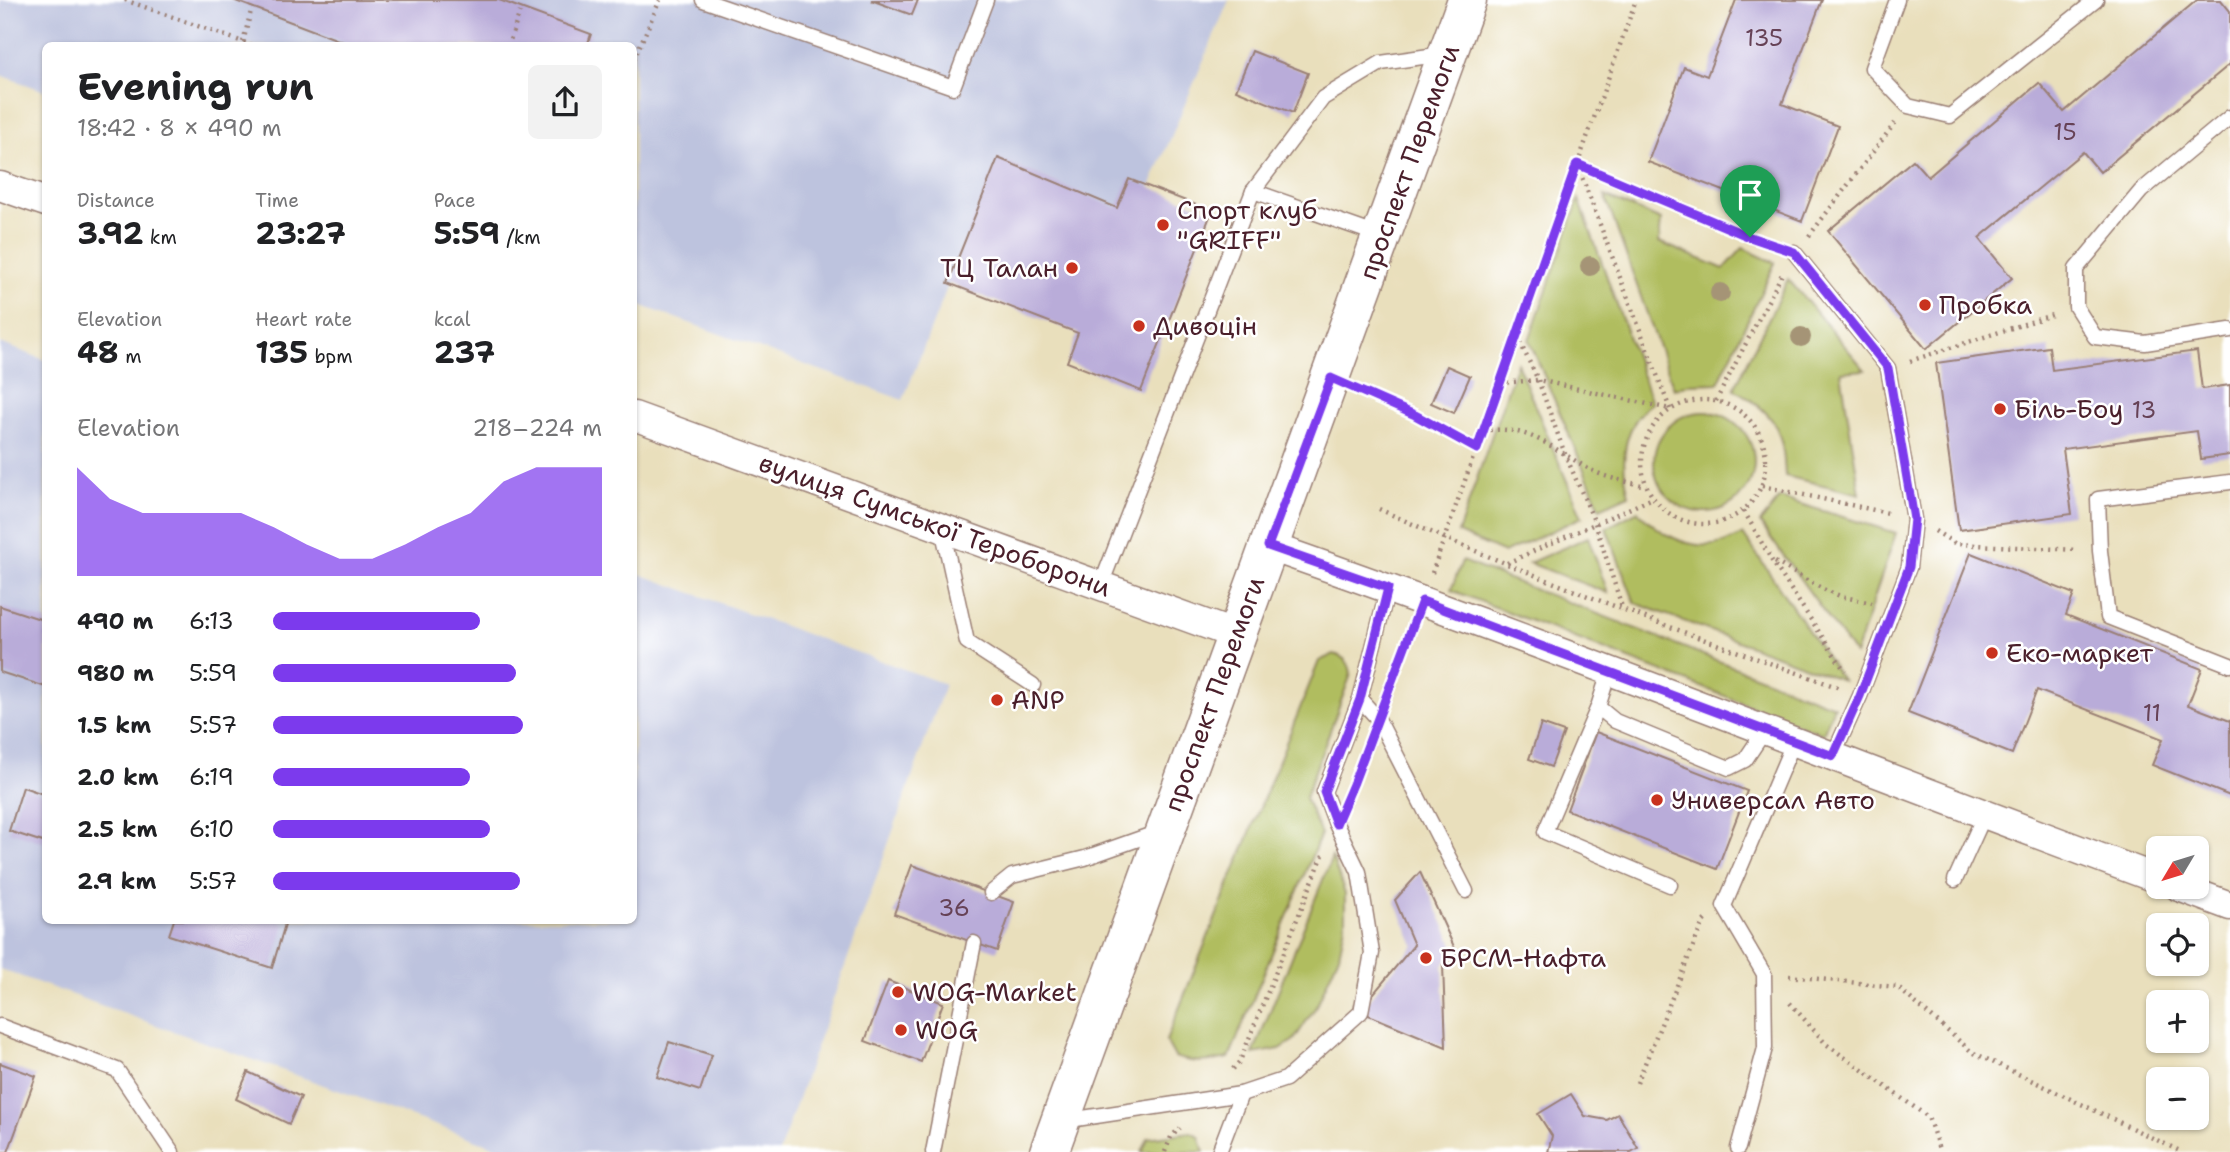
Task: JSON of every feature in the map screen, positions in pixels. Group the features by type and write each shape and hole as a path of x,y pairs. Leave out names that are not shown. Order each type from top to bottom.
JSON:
{"main road":[{"name":"проспект Перемоги","path":"1054,1137 1467,0"}],"street":[{"path":"0,186 42,201"},
{"name":"вулиця Сумської Тероборони","path":"637,417 1236,635"},
{"path":"1268,546 1388,588 1794,741 1984,816 2146,875"},
{"path":"2209,898 2230,906"}],"lane":[{"path":"703,0 953,87 986,0"},
{"path":"1897,0 1872,68 1908,106 1950,116 2096,0"},
{"path":"1101,585 1253,191 1323,99 1381,63 1448,54"},
{"path":"2230,117 2141,191 2076,269 2076,307 2095,337 2145,343 2230,330"},
{"path":"1253,191 1382,236"},
{"path":"1794,252 1888,368 1914,519 1909,567 1860,696 1833,756"},
{"path":"2230,482 2098,499 2100,551 2108,617 2230,665"},
{"path":"942,527 967,642 1033,684"},
{"path":"1054,1137 1206,1099 1241,1094 1286,1079 1361,1012 1372,953 1359,872 1324,792 1360,699 1388,588"},
{"path":"1609,671 1598,706 1545,832 1670,885"},
{"path":"1360,699 1378,719 1466,891"},
{"path":"1598,706 1615,721 1729,768 1745,760 1765,730"},
{"path":"1738,1148 1765,1048 1764,974 1724,906 1794,741"},
{"path":"1955,880 1984,816"},
{"path":"991,893 1012,876 1084,858 1166,829"},
{"path":"933,1152 974,943"},
{"path":"0,1026 117,1070 172,1152"},
{"path":"1219,1152 1241,1094"}],"path":[{"path":"125,0 243,42 253,8"},
{"path":"637,52 660,0"},
{"path":"1378,719 1445,539 1636,0"},
{"path":"509,42 520,12"},
{"path":"1716,401 1794,252 1819,225 1908,106"},
{"path":"1577,164 1750,237 1794,252"},
{"path":"1577,164 1671,409"},
{"path":"1888,368 2076,307"},
{"path":"1517,336 1538,380 1565,454 1595,523 1623,611"},
{"path":"1331,378 1415,415 1477,449"},
{"path":"1500,383 1538,380 1671,409"},
{"path":"1692,400 1716,401 1734,406 1748,417 1759,432 1766,450 1767,468 1755,500 1744,511 1726,521 1706,525 1686,522 1667,513 1653,498 1642,470 1642,452 1647,435 1657,421 1671,409 1692,400"},
{"path":"1483,430 1501,428 1543,440 1596,472 1647,487"},
{"path":"1762,486 1914,519 1956,544 2100,551"},
{"path":"1506,563 1653,498"},
{"path":"1379,509 1445,539 1623,611 1860,696"},
{"path":"1744,511 1772,561 1860,696"},
{"path":"1772,561 1832,593 1893,609"},
{"path":"1165,1152 1171,1138 1240,1061 1336,824"},
{"path":"1637,1083 1703,922 1724,906"},
{"path":"1764,974 1826,1044 1928,1117 1940,1152"},
{"path":"1764,974 1897,987 1972,1052 2182,1152"}],"shaded area":[{"path":"0,0 1229,0 1150,187 1129,180 1117,208 998,158 903,400 637,304 637,42 42,42 42,90 0,75"},
{"path":"0,343 42,359 42,924 637,924 637,573 945,684 779,1152 510,1152 0,969"}],"green space":[{"path":"1605,196 1661,220 1659,242 1724,269 1743,248 1775,263 1718,383 1689,384 1674,389"},
{"path":"1579,199 1652,403 1634,422 1626,445 1624,457 1629,495 1600,508 1529,340"},
{"path":"1788,279 1865,370 1841,372 1860,494 1785,476 1782,446 1774,424 1759,407 1734,389"},
{"path":"1517,363 1582,517 1504,553 1458,533"},
{"path":"1704,412 1723,416 1739,427 1750,443 1754,462 1750,481 1739,497 1723,508 1704,512 1685,508 1669,497 1658,481 1654,462 1658,443 1669,427 1685,416"},
{"path":"1780,498 1896,533 1855,655 1760,523"},
{"path":"1638,511 1661,531 1687,543 1714,545 1743,534 1842,680 1635,603 1606,528"},
{"path":"1588,537 1608,593 1529,563"},
{"path":"1462,561 1834,706 1823,734 1451,590"},
{"path":"1334,654 1346,661 1351,674 1305,798 1321,834 1229,1058 1202,1062 1175,1057 1166,1041 1319,661"},
{"path":"1332,857 1345,894 1345,925 1339,955 1317,1005 1294,1040 1280,1049 1253,1054"},
{"path":"1191,1132 1199,1136 1204,1152 1142,1152 1148,1138"}],"building":[{"path":"233,0 499,0 591,34 588,42 343,42"},
{"path":"871,0 918,0 912,15"},
{"path":"1736,0 1822,0 1782,104 1838,126 1802,221 1648,162 1684,67 1707,76"},
{"path":"2197,0 2221,0 2230,11 2230,64 2100,172 2083,152 1979,238 2012,278 1926,349 1828,231 1913,160 1928,177 2039,83 2064,112"},
{"path":"1252,51 1308,73 1293,113 1236,90"},
{"name":"ТЦ Талан","path":"998,158 1117,208 1129,179 1212,211 1141,391 1067,362 1078,333 948,283"},
{"path":"2049,347 2052,370 2197,351 2202,389 2230,385 2230,455 2201,459 2197,431 2063,449 2072,514 1959,530 1936,363"},
{"path":"1447,366 1470,376 1454,413 1431,403"},
{"path":"1971,553 2074,594 2066,615 2202,669 2188,705 2230,721 2230,796 2152,765 2163,739 2037,690 2012,754 1908,713"},
{"path":"0,606 42,620 42,686 0,672"},
{"path":"1541,724 1564,732 1551,767 1529,759"},
{"name":"Универсал Авто","path":"1596,732 1747,791 1717,869 1567,810"},
{"path":"23,787 42,794 42,842 9,831"},
{"path":"912,865 1014,902 997,951 894,914"},
{"name":"БРСМ-Нафта","path":"1420,872 1456,951 1443,965 1446,1047 1359,1011 1414,945 1395,900"},
{"path":"173,924 285,924 272,968 169,935"},
{"name":"WOG","path":"888,981 943,1003 921,1062 865,1041"},
{"path":"669,1042 712,1055 700,1091 657,1077"},
{"path":"0,1063 36,1076 8,1152 0,1152"},
{"path":"248,1072 301,1097 289,1124 236,1099"},
{"path":"1571,1094 1585,1116 1607,1120 1618,1114 1638,1148 1631,1152 1548,1152 1552,1136 1538,1114"}],"place":[{"name":"Спорт клуб \"GRIFF\"","path":"1163,225"},
{"name":"ТЦ Талан","path":"1072,268"},
{"name":"Пробка","path":"1925,305"},
{"name":"Дивоцін","path":"1139,326"},
{"name":"Біль-Боу","path":"2000,409"},
{"name":"Еко-маркет","path":"1992,653"},
{"name":"ANP","path":"997,700"},
{"name":"Универсал Авто","path":"1657,800"},
{"name":"БРСМ-Нафта","path":"1426,958"},
{"name":"WOG-Market","path":"898,992"},
{"name":"WOG","path":"901,1030"}],"route":[{"path":"1577,164 1750,237 1794,252 1888,368 1914,519 1909,567 1860,696 1833,756 1422,601 1336,824 1324,792 1360,699 1388,588 1268,546 1331,378 1415,415 1477,449 1577,164"}]}
